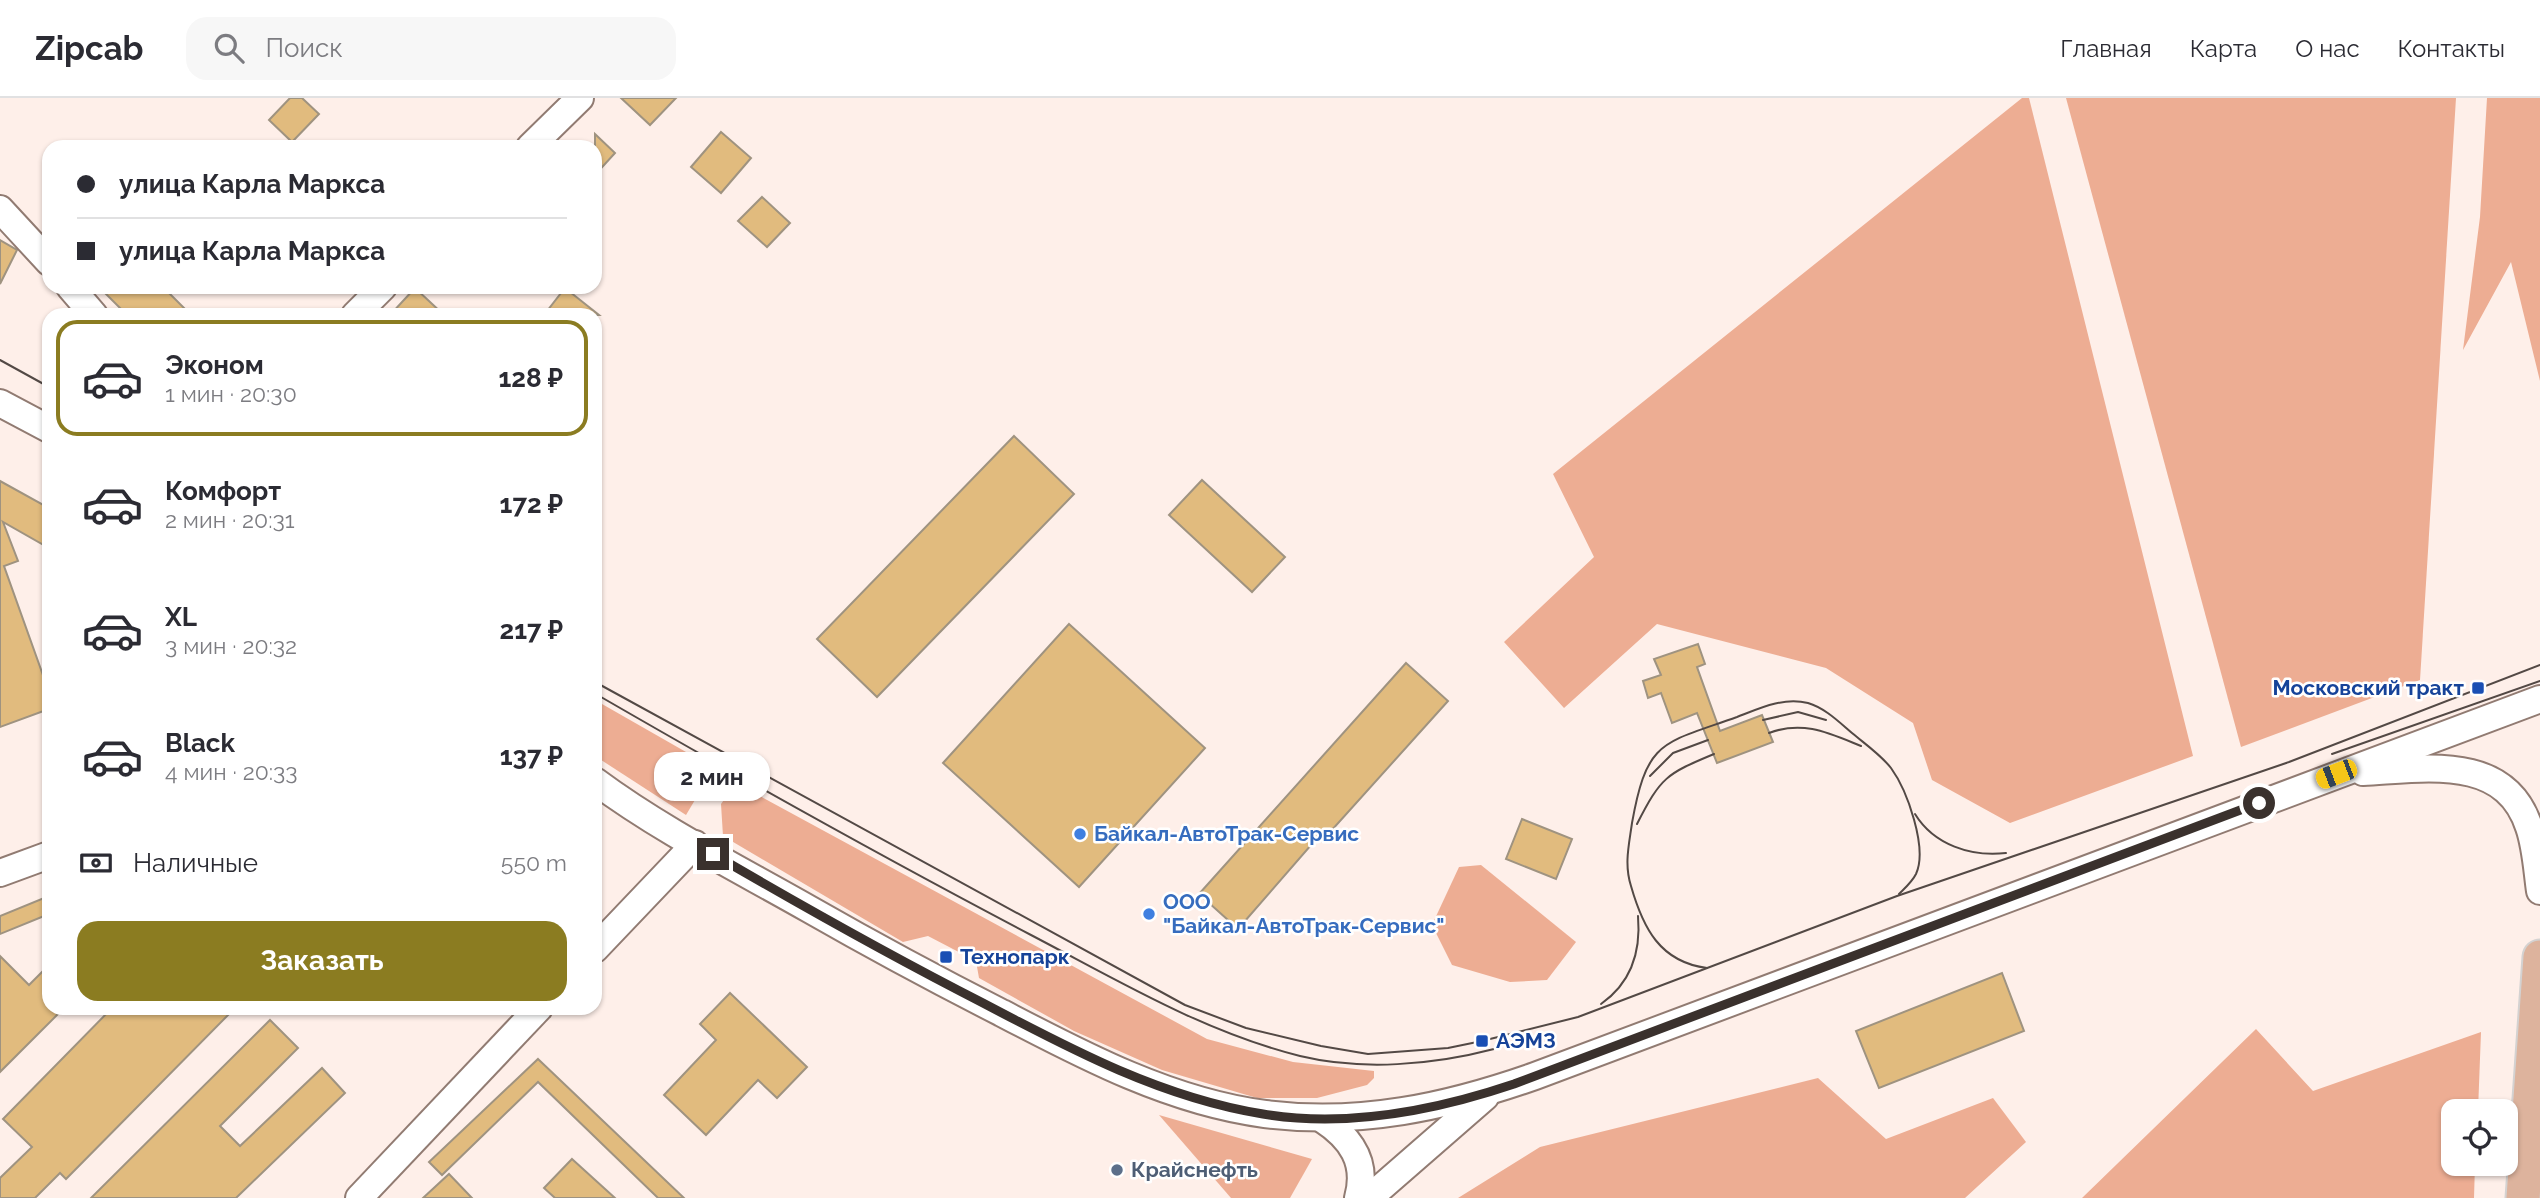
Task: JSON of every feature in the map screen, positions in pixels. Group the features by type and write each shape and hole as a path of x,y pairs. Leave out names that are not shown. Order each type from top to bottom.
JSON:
{"main road":[{"path":"2524,1198 2540,957"}],"street":[{"path":"537,140 580,98"},
{"path":"0,209 42,254"},
{"path":"76,294 88,308"},
{"path":"362,308 376,294"},
{"path":"0,404 42,425"},
{"path":"602,787 695,844 897,959 1087,1058 1182,1094 1263,1114 1322,1119 1406,1112 1492,1091 2540,699"},
{"path":"2336,774 2450,768 2470,771 2494,780 2508,790 2525,816 2540,891"},
{"path":"602,942 695,844"},
{"path":"0,873 42,858"},
{"path":"359,1198 532,1015"},
{"path":"1369,1198 1492,1091"},
{"path":"1322,1119 1343,1133 1354,1149 1362,1184 1358,1198"}],"shaded area":[{"path":"2022,98 2029,98 2193,756 2010,823 1932,780 1913,723 1826,668 1657,624 1564,708 1504,642 1594,557 1553,474"},
{"path":"2066,98 2456,98 2420,680 2241,747"},
{"path":"2487,98 2540,98 2540,381 2511,262 2463,350 2480,217"},
{"path":"602,704 714,768 686,815 602,761"},
{"path":"736,783 1207,1039 1293,1062 1374,1071 1374,1078 1367,1085 1317,1098 1257,1098 1162,1070 1074,1031 979,978 976,961 928,936 903,942 723,836 721,804"},
{"path":"1481,865 1576,942 1547,980 1510,982 1452,965 1432,925 1459,867"},
{"path":"2256,1029 2313,1091 2481,1032 2478,1099 2441,1099 2441,1176 2475,1176 2474,1198 2082,1198"},
{"path":"1818,1078 1886,1139 1993,1098 2026,1142 1965,1198 1458,1198 1540,1147"},
{"path":"1159,1115 1312,1159 1290,1198 1231,1198"}],"building":[{"path":"290,98 302,98 319,114 294,140 290,140 269,120"},
{"path":"621,98 676,98 650,125"},
{"path":"721,132 751,158 721,193 691,167"},
{"path":"602,141 615,153 602,167"},
{"path":"762,197 790,223 767,247 738,221"},
{"path":"0,240 17,250 0,284"},
{"path":"106,294 170,294 184,308 120,308"},
{"path":"409,294 421,294 436,308 396,308"},
{"path":"560,294 573,294 590,308 549,308"},
{"path":"1014,436 1074,494 877,697 817,639"},
{"path":"1202,480 1285,557 1252,592 1169,515"},
{"path":"0,481 42,504 42,544 3,522 18,561 4,566 42,672 42,712 0,727"},
{"path":"1069,624 1205,748 1079,887 943,763"},
{"path":"1698,644 1705,664 1697,667 1720,731 1762,715 1773,742 1717,763 1697,713 1672,723 1661,693 1648,698 1643,681 1661,675 1654,659"},
{"path":"1406,663 1448,701 1322,841 1318,837 1238,929 1199,894"},
{"path":"1522,819 1572,839 1556,879 1506,859"},
{"path":"42,899 42,917 0,934 0,916"},
{"path":"0,956 29,985 42,972 42,1015 57,1015 0,1072"},
{"path":"2002,973 2024,1031 1879,1088 1856,1031"},
{"path":"730,993 807,1067 777,1098 758,1080 706,1135 664,1095 716,1040 700,1024"},
{"path":"105,1015 228,1015 66,1179 60,1173 35,1198 0,1198 0,1178 32,1147 3,1119"},
{"path":"270,1020 298,1048 220,1126 240,1146 322,1068 345,1093 236,1198 91,1198"},
{"path":"538,1059 684,1198 658,1198 538,1082 442,1175 429,1162"},
{"path":"572,1159 615,1198 555,1198 544,1188"},
{"path":"449,1174 472,1198 423,1198"}],"tram line":[{"path":"0,360 42,383"},
{"path":"602,686 1185,1005 1246,1028 1368,1054 1448,1048 1578,1017 1897,896 2289,762 2540,665"},
{"path":"2332,754 2540,681"},
{"path":"602,698 977,906 1162,1004 1230,1033 1300,1056 1373,1065 1447,1059 1494,1049"},
{"path":"1707,968 1677,959 1656,940 1641,916 1628,870 1632,823 1644,775 1662,749 1691,733 1781,702 1808,703 1831,716 1887,763 1909,804 1918,835 1919,863 1916,874 1899,894"},
{"path":"1763,720 1798,712 1826,720"},
{"path":"1769,733 1781,729 1805,728 1861,746"},
{"path":"1650,776 1673,753 1708,740"},
{"path":"1637,824 1652,796 1666,779 1714,754"},
{"path":"1915,814 1932,834 1954,847 1980,853 2006,853"},
{"path":"1601,1004 1620,986 1632,965 1638,942 1638,916"}],"place":[{"name":"Московский тракт","path":"2478,688"},
{"name":"Байкал-АвтоТрак-Сервис","path":"1080,834"},
{"name":"ООО \"Байкал-АвтоТрак-Сервис\"","path":"1149,914"},
{"name":"Технопарк","path":"946,957"},
{"name":"АЭМЗ","path":"1482,1041"},
{"name":"Крайснефть","path":"1117,1170"}],"route":[{"path":"713,854 897,959 1087,1058 1182,1094 1263,1114 1322,1119 1406,1112 1514,1084 2259,803"}]}
